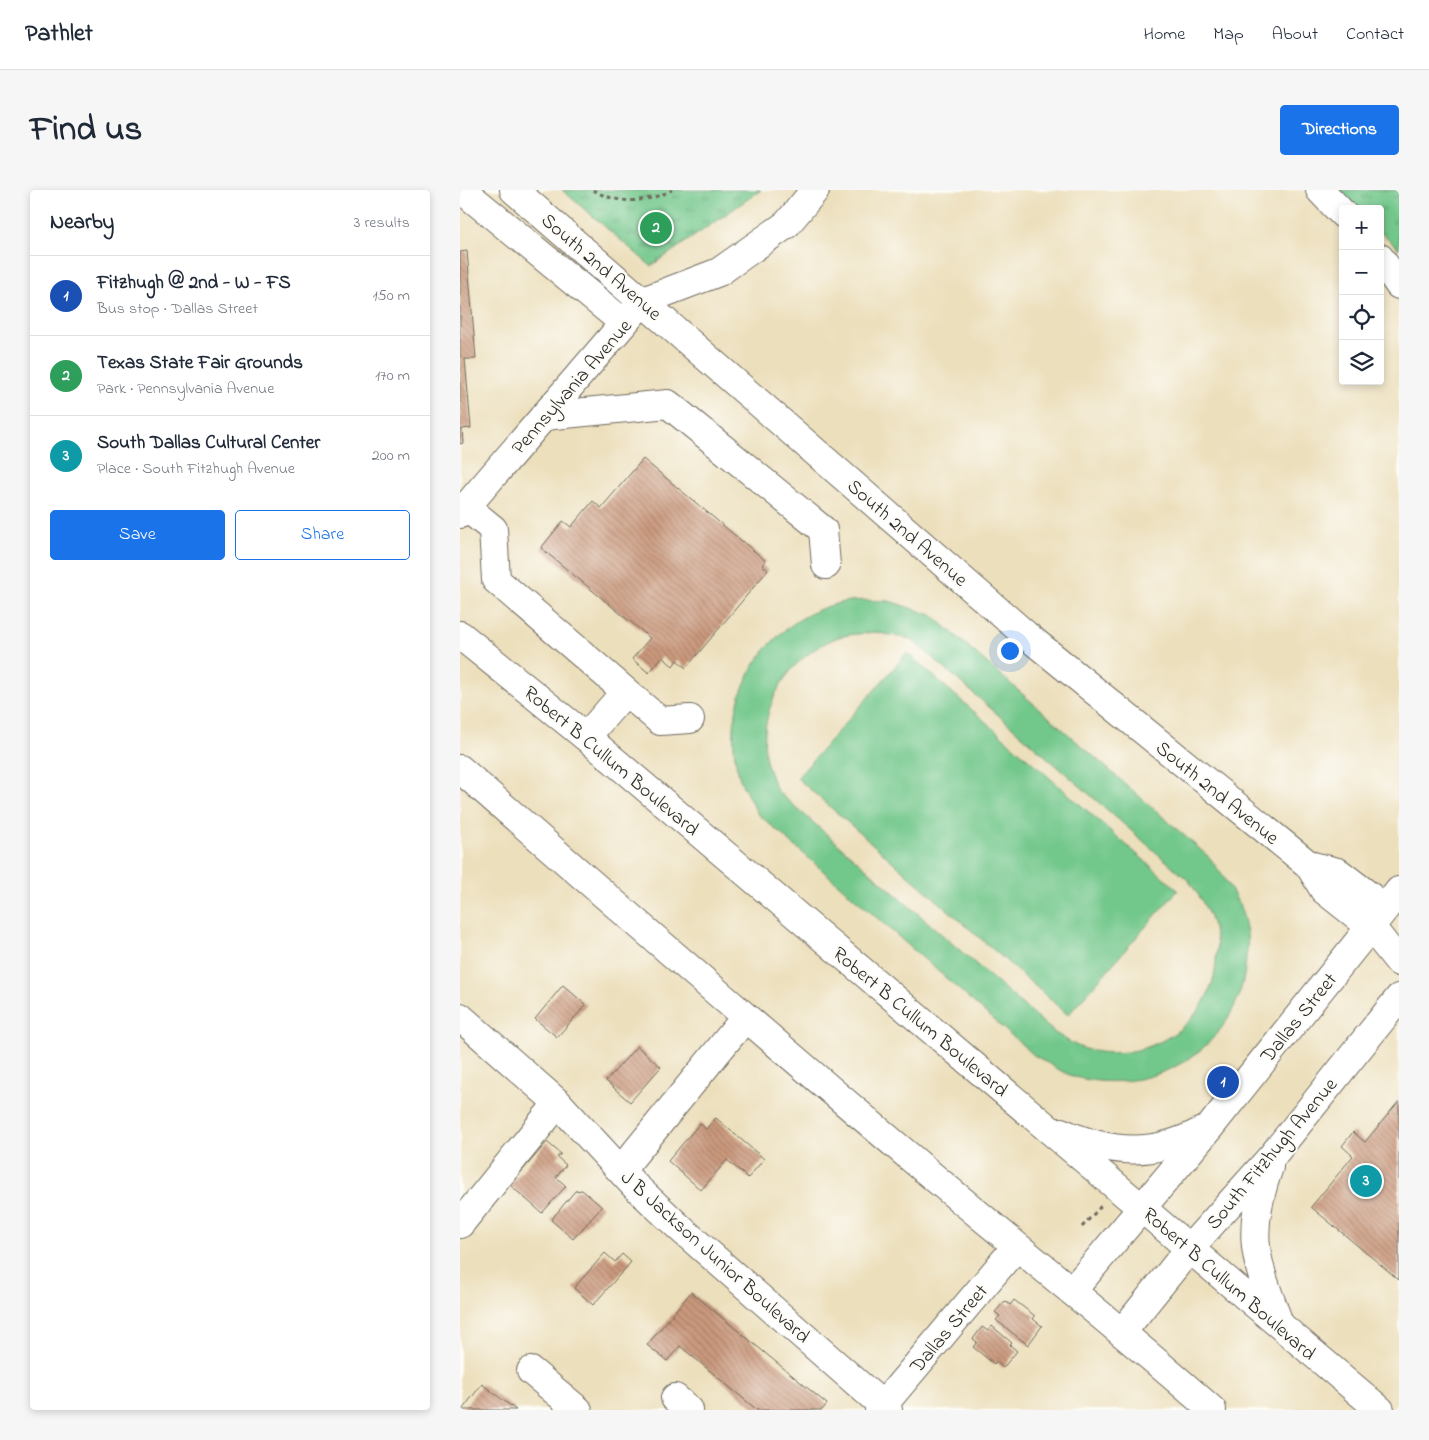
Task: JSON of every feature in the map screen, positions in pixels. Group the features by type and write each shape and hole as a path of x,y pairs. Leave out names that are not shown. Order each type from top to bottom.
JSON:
{"main road":[{"path":"462,190 624,324"},
{"name":"South 2nd Avenue","path":"514,190 644,301 1026,635 1309,865 1324,890 1385,909 1399,962"},
{"name":"Pennsylvania Avenue","path":"463,510 644,301 719,272 787,224 815,190"},
{"path":"1320,190 1339,210"},
{"path":"1384,264 1399,285"},
{"path":"544,416 668,404 823,530 826,565"},
{"path":"463,510 492,529 496,580 660,721 690,719"},
{"name":"Robert B Cullum Boulevard","path":"460,635 586,737 1380,1410"},
{"path":"586,737 625,692"},
{"path":"460,769 745,1018 1016,1247 1123,1331 1212,1410"},
{"name":"Dallas Street","path":"1072,1291 1210,1127 1385,909"},
{"name":"South Fitzhugh Avenue","path":"1123,1331 1189,1249 1273,1155 1399,998"},
{"name":"J B Jackson Junior Boulevard","path":"460,1017 558,1103 621,1170 681,1229 883,1409"},
{"path":"621,1170 745,1018"},
{"path":"460,1224 558,1103"},
{"path":"1044,1124 1076,1138 1107,1146 1144,1150 1166,1147 1210,1127"},
{"path":"1273,1155 1258,1199 1255,1251 1281,1327"},
{"name":"Dallas Street","path":"883,1409 1016,1247"},
{"path":"531,1371 578,1410"}],"path":[{"path":"593,190 614,199 630,201 645,200 672,190"},
{"path":"1082,1227 1101,1206"}],"green space":[{"path":"562,190 761,190 651,266"},
{"path":"1335,190 1399,190 1399,249 1384,236 1384,205 1351,205"},
{"path":"849,601 889,601 932,615 1210,858 1223,876 1234,894 1245,924 1247,947 1241,989 1229,1016 1212,1039 1190,1058 1164,1072 1136,1079 1106,1081 1075,1077 1035,1056 757,813 739,777 734,744 735,716 742,689 755,664 771,643 792,625 817,611","holes":["874,632 911,639 1189,881 1194,888 1206,908 1212,923 1217,942 1216,962 1212,985 1202,1005 1188,1022 1171,1036 1151,1046 1130,1051 1107,1053 1081,1048 1055,1033 777,791 765,754 767,717 781,684 792,670 804,657 819,646 836,638"]},
{"path":"907,653 1178,890 1068,1015 797,778"}],"building":[{"path":"467,251 476,359 465,359 471,428 462,429 463,443 460,444 460,252"},
{"path":"643,459 766,561 762,565 768,570 686,668 677,660 673,666 662,657 649,673 632,659 650,638 541,548 563,521 571,527 593,501 601,508"},
{"path":"563,985 586,1005 557,1037 535,1019"},
{"path":"637,1046 661,1067 630,1102 606,1081"},
{"path":"1399,1101 1399,1280 1311,1207 1353,1156 1342,1146 1353,1132 1365,1142"},
{"path":"716,1118 764,1159 748,1178 727,1160 701,1190 668,1161 700,1123 706,1129"},
{"path":"547,1142 561,1154 557,1157 566,1165 556,1177 566,1186 542,1213 510,1185"},
{"path":"582,1190 602,1207 573,1239 551,1220 575,1191"},
{"path":"605,1253 615,1262 622,1254 631,1262 593,1305 574,1288"},
{"path":"691,1292 827,1404 822,1410 757,1410 680,1346 667,1361 647,1345"},
{"path":"1014,1300 1035,1316 1033,1319 1042,1326 1028,1345 996,1320 1000,1316 995,1312 1005,1301 1010,1305"},
{"path":"992,1326 1012,1343 1010,1345 1017,1351 1003,1368 996,1362 994,1364 973,1347 977,1342 973,1339 982,1327 988,1331"},
{"path":"482,1384 516,1410 462,1410"}],"place":[{"name":"Texas State Fair Grounds","path":"656,228"},
{"name":"Fitzhugh @ 2nd - W - FS","path":"1223,1082"},
{"name":"South Dallas Cultural Center","path":"1366,1181"}]}
